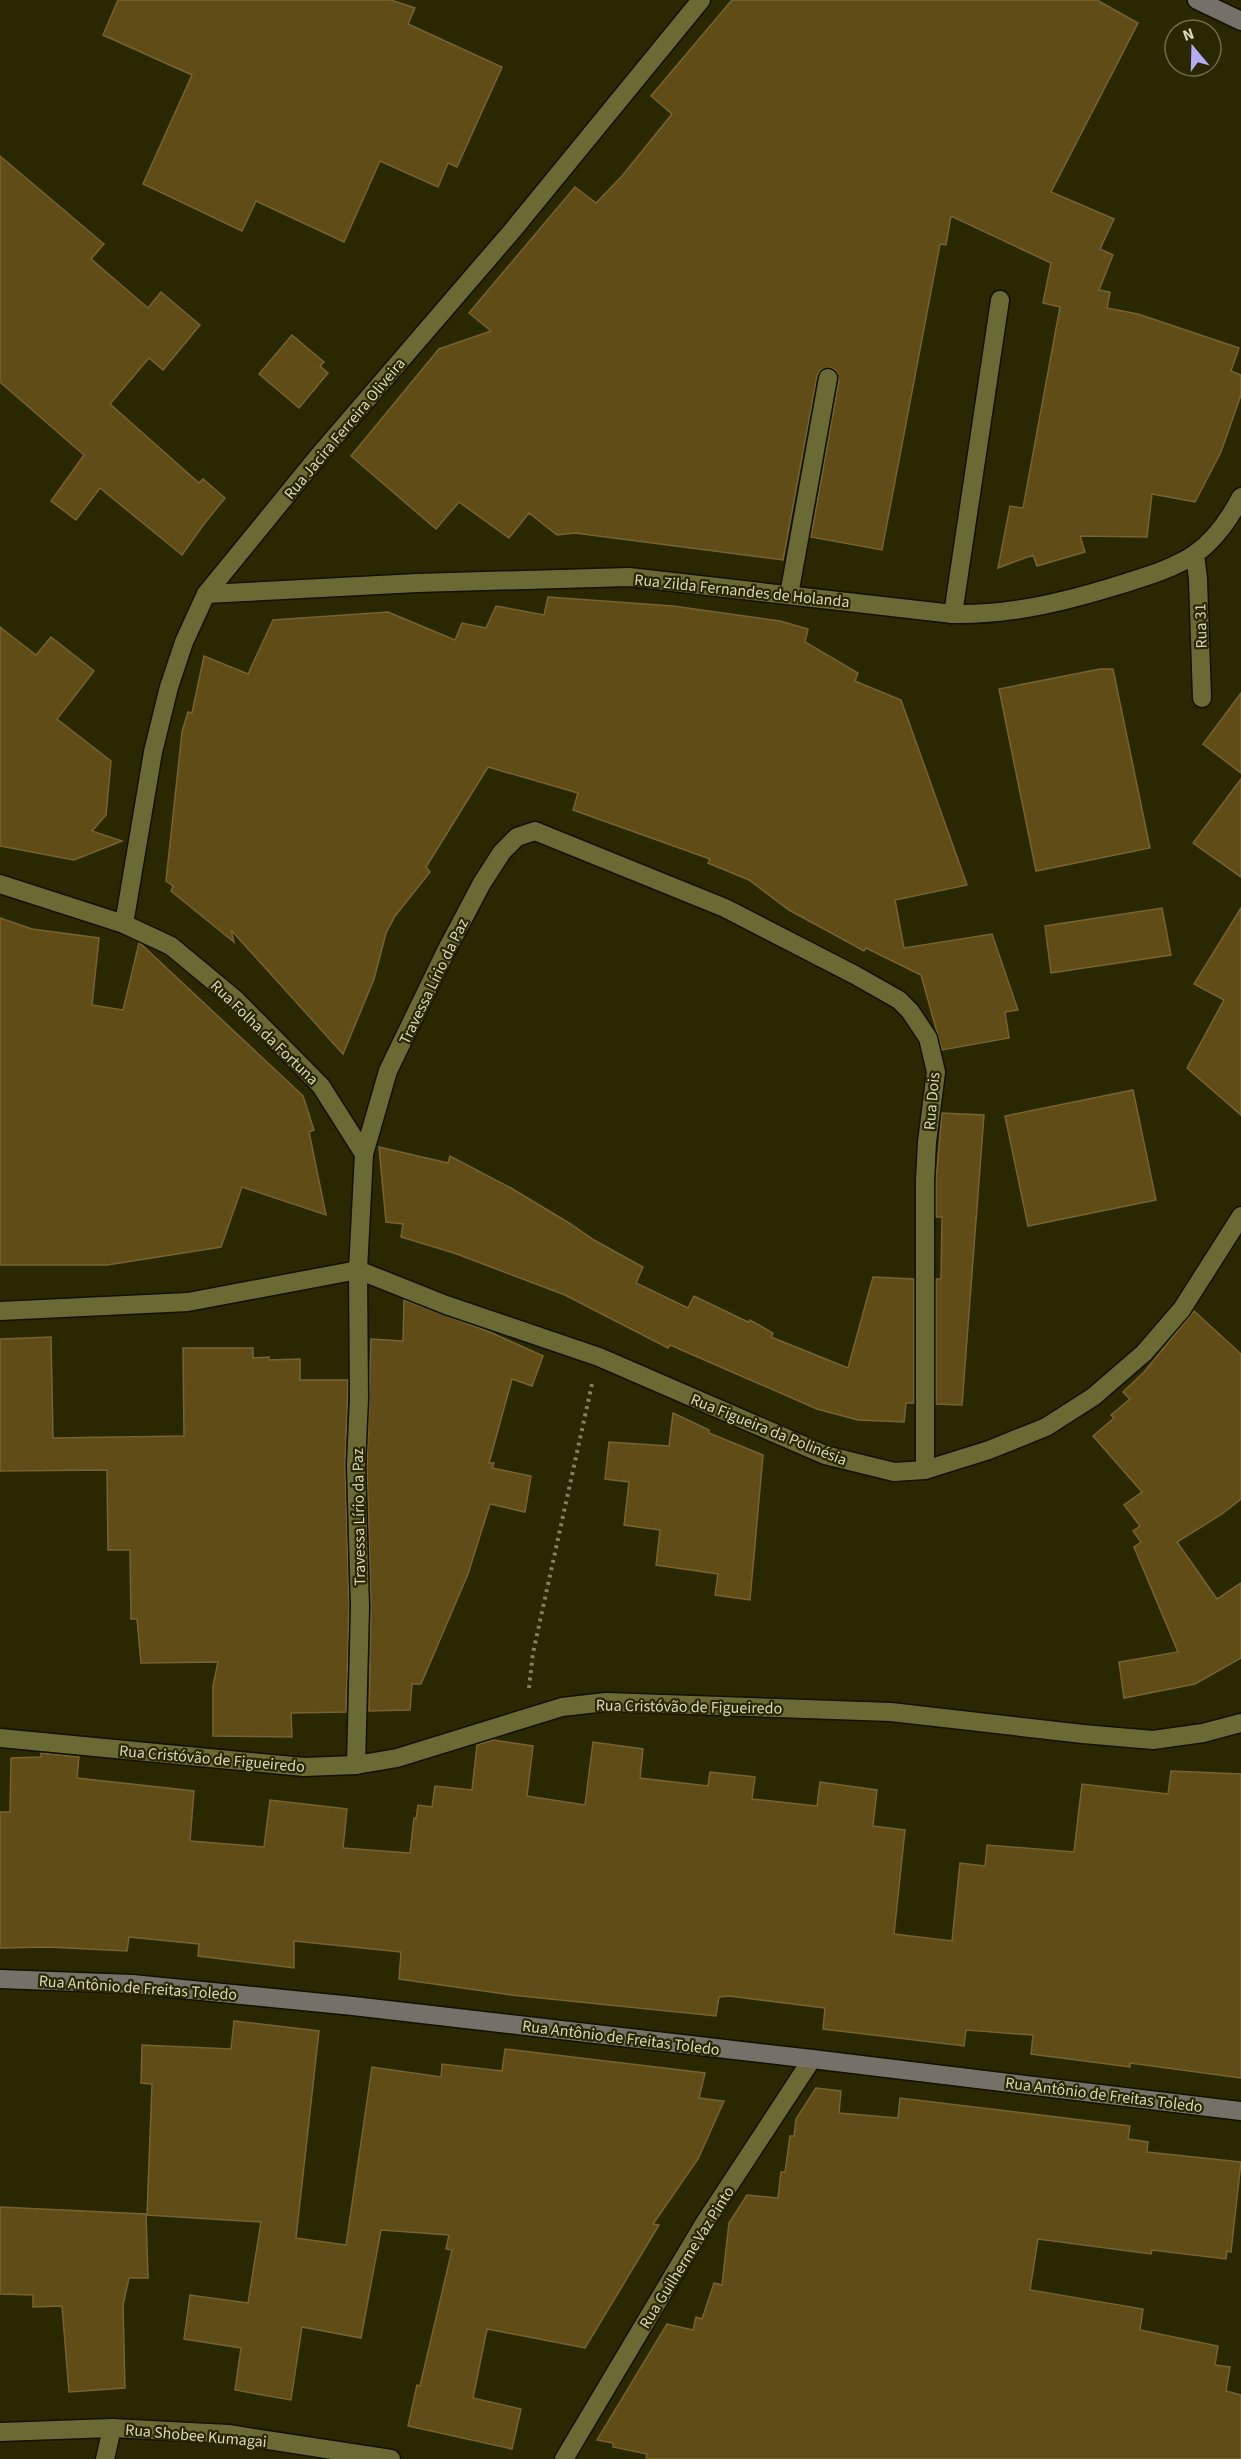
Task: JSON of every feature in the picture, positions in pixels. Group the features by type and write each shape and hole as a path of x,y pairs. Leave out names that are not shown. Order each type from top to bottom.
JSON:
{"street":[{"name":"Rua Jacira Ferreira Oliveira","path":"124,924 156,741 169,687 184,642 206,594 321,453 512,231 701,0"},
{"path":"1197,0 1241,21"},
{"path":"953,614 1000,300"},
{"path":"789,595 828,378"},
{"name":"Rua Zilda Fernandes de Holanda","path":"206,594 417,583 629,578 953,614 987,615 1028,610 1084,596 1153,574 1195,554 1218,533 1241,497"},
{"name":"Rua 31","path":"1195,554 1202,698"},
{"name":"Travessa Lírio da Paz","path":"364,1154 388,1071 461,923 502,852 517,837 535,831"},
{"name":"Rua Dois","path":"535,831 725,908 899,1000 920,1023 928,1038 936,1072 927,1142 925,1190 927,1289 925,1470"},
{"name":"Rua Folha da Fortuna","path":"0,885 124,924 171,946 236,1000 321,1086 364,1154"},
{"path":"0,1311 188,1302 358,1270 364,1154"},
{"name":"Rua Figueira da Polinésia","path":"358,1270 446,1305 599,1357 825,1455 894,1472 925,1470 988,1450 1046,1427 1093,1397 1144,1353 1182,1309 1241,1216"},
{"name":"Travessa Lírio da Paz","path":"356,1765 360,1607 356,1465 359,1398 358,1270"},
{"name":"Rua Cristóvão de Figueiredo","path":"0,1738 304,1767 356,1765 397,1758 562,1707 606,1702 867,1711 1153,1740 1203,1733 1241,1723"},
{"name":"Rua Antônio de Freitas Toledo","path":"0,1979 132,1984 353,2006 1241,2111"},
{"name":"Rua Guilherme Vaz Pinto","path":"564,2459 702,2227 812,2059"},
{"path":"105,2459 112,2428"},
{"name":"Rua Shobee Kumagai","path":"0,2432 112,2428 228,2434 392,2459"}],"path":[{"path":"526,1717 533,1653 599,1357"}],"building":[{"path":"118,0 391,0 415,8 408,24 502,67 457,167 448,163 438,187 380,161 344,242 256,201 242,231 143,184 192,75 103,35"},
{"path":"732,0 1097,0 1138,23 1051,192 1114,219 1100,249 1113,255 1099,290 1110,292 1107,308 1138,314 1239,348 1231,371 1241,375 1241,395 1221,452 1195,502 1152,494 1147,537 1080,536 1085,552 1037,566 1033,555 998,568 1010,506 1023,508 1060,307 1043,303 1051,263 951,216 946,245 940,244 882,550 811,537 839,380 836,370 829,367 820,370 817,376 783,560 575,533 557,535 529,513 509,538 459,502 436,529 351,456 439,349 491,331 469,313 575,187 596,203 622,176 672,114 651,96"},
{"path":"0,156 104,244 91,259 148,308 161,292 200,325 163,370 149,358 110,404 199,483 203,479 225,498 182,555 100,488 76,520 51,501 84,455 0,382"},
{"path":"292,335 324,362 320,366 328,373 299,408 259,374"},
{"path":"548,597 673,606 780,621 808,629 805,642 858,673 855,681 901,700 967,885 895,900 904,948 992,934 1018,1010 1005,1012 1009,1038 942,1050 921,975 866,948 864,951 789,910 749,880 708,863 710,859 573,810 578,793 488,767 426,867 430,872 395,916 386,933 374,979 343,1054 231,930 234,942 171,891 173,886 166,881 182,732 188,712 192,713 204,656 248,674 273,620 388,612 455,640 462,623 486,628 496,606 544,615"},
{"path":"0,627 36,655 51,637 94,671 57,719 111,761 106,815 92,831 122,841 74,860 0,846"},
{"path":"1100,669 1113,669 1150,848 1036,871 999,689"},
{"path":"1241,693 1241,773 1203,744"},
{"path":"1241,779 1241,877 1193,843"},
{"path":"1162,908 1171,955 1051,973 1045,926"},
{"path":"1241,908 1241,1115 1187,1068 1224,1000 1194,984"},
{"path":"0,918 32,929 99,938 92,1005 123,1010 139,943 141,944 303,1096 314,1130 309,1132 326,1215 242,1187 221,1247 107,1265 0,1265"},
{"path":"1133,1090 1156,1200 1028,1226 1005,1116"},
{"path":"942,1113 984,1115 962,1405 936,1404 936,1279 941,1279 942,1217 936,1217 936,1180"},
{"path":"379,1147 448,1163 450,1156 511,1188 594,1240 643,1267 636,1283 688,1308 694,1296 748,1322 750,1320 773,1333 771,1337 848,1368 873,1277 914,1279 914,1403 906,1403 904,1422 858,1420 817,1409 670,1345 668,1348 565,1295 454,1253 401,1237 403,1224 386,1222"},
{"path":"404,1300 490,1332 543,1356 532,1386 512,1379 489,1463 494,1463 492,1468 531,1476 525,1512 490,1504 468,1574 421,1684 412,1684 410,1710 369,1711 371,1607 367,1465 371,1339 403,1341"},
{"path":"1194,1311 1241,1354 1241,1499 1222,1514 1177,1542 1217,1599 1241,1583 1241,1658 1195,1684 1124,1698 1119,1662 1178,1652 1134,1547 1141,1542 1133,1531 1140,1526 1124,1505 1142,1492 1093,1436 1114,1418 1111,1415 1130,1399 1123,1392 1144,1372"},
{"path":"51,1337 53,1438 184,1436 183,1348 253,1348 253,1358 300,1359 300,1380 348,1380 345,1464 349,1607 346,1712 291,1713 292,1737 213,1736 213,1686 218,1662 141,1663 137,1619 131,1619 130,1550 108,1550 107,1470 0,1471 0,1339"},
{"path":"673,1413 709,1430 709,1433 763,1455 750,1600 715,1595 718,1574 656,1565 660,1530 624,1525 629,1482 605,1479 609,1442 669,1446"},
{"path":"493,1740 533,1746 527,1796 585,1805 593,1742 643,1749 640,1778 708,1786 710,1772 755,1777 752,1799 817,1806 820,1782 877,1790 873,1826 905,1830 894,1934 952,1941 960,1863 985,1866 987,1845 1074,1852 1082,1784 1168,1794 1171,1771 1241,1774 1241,2078 1130,2063 1130,2067 1031,2054 1033,2035 966,2030 964,2046 823,2029 825,2008 729,1996 719,1997 716,2016 511,1995 399,1979 401,1952 294,1941 294,1968 198,1956 199,1944 129,1937 127,1951 48,1947 0,1948 0,1812 10,1812 11,1758 41,1757 41,1753 79,1757 77,1778 194,1791 190,1841 264,1847 270,1800 347,1809 343,1848 410,1853 414,1818 416,1819 418,1805 432,1807 435,1786 472,1790 477,1745"},
{"path":"234,2021 319,2031 296,2238 346,2245 372,2067 441,2077 442,2064 502,2071 505,2049 705,2073 699,2098 724,2101 698,2159 653,2224 659,2225 585,2348 487,2329 473,2398 521,2409 512,2449 408,2426 417,2385 420,2386 452,2250 446,2249 449,2235 381,2230 361,2338 302,2327 291,2400 235,2390 241,2348 184,2339 190,2295 248,2303 261,2222 147,2215 152,2084 141,2083 142,2045 231,2049"},
{"path":"816,2088 841,2091 839,2113 898,2118 900,2098 1130,2126 1128,2139 1148,2142 1147,2152 1241,2162 1231,2252 1227,2251 1226,2259 1152,2250 1151,2254 1038,2239 1030,2290 1143,2309 1140,2330 1218,2346 1215,2365 1230,2367 1226,2391 1241,2395 1241,2459 646,2459 647,2454 613,2447 613,2443 597,2440 667,2324 693,2330 696,2317 702,2319 714,2283 722,2285 729,2223 747,2195 778,2198 781,2172 785,2172 790,2136 794,2136 796,2119"},
{"path":"0,2207 146,2214 148,2278 129,2278 123,2305 125,2388 69,2392 62,2306 33,2307 33,2295 0,2294"}]}
